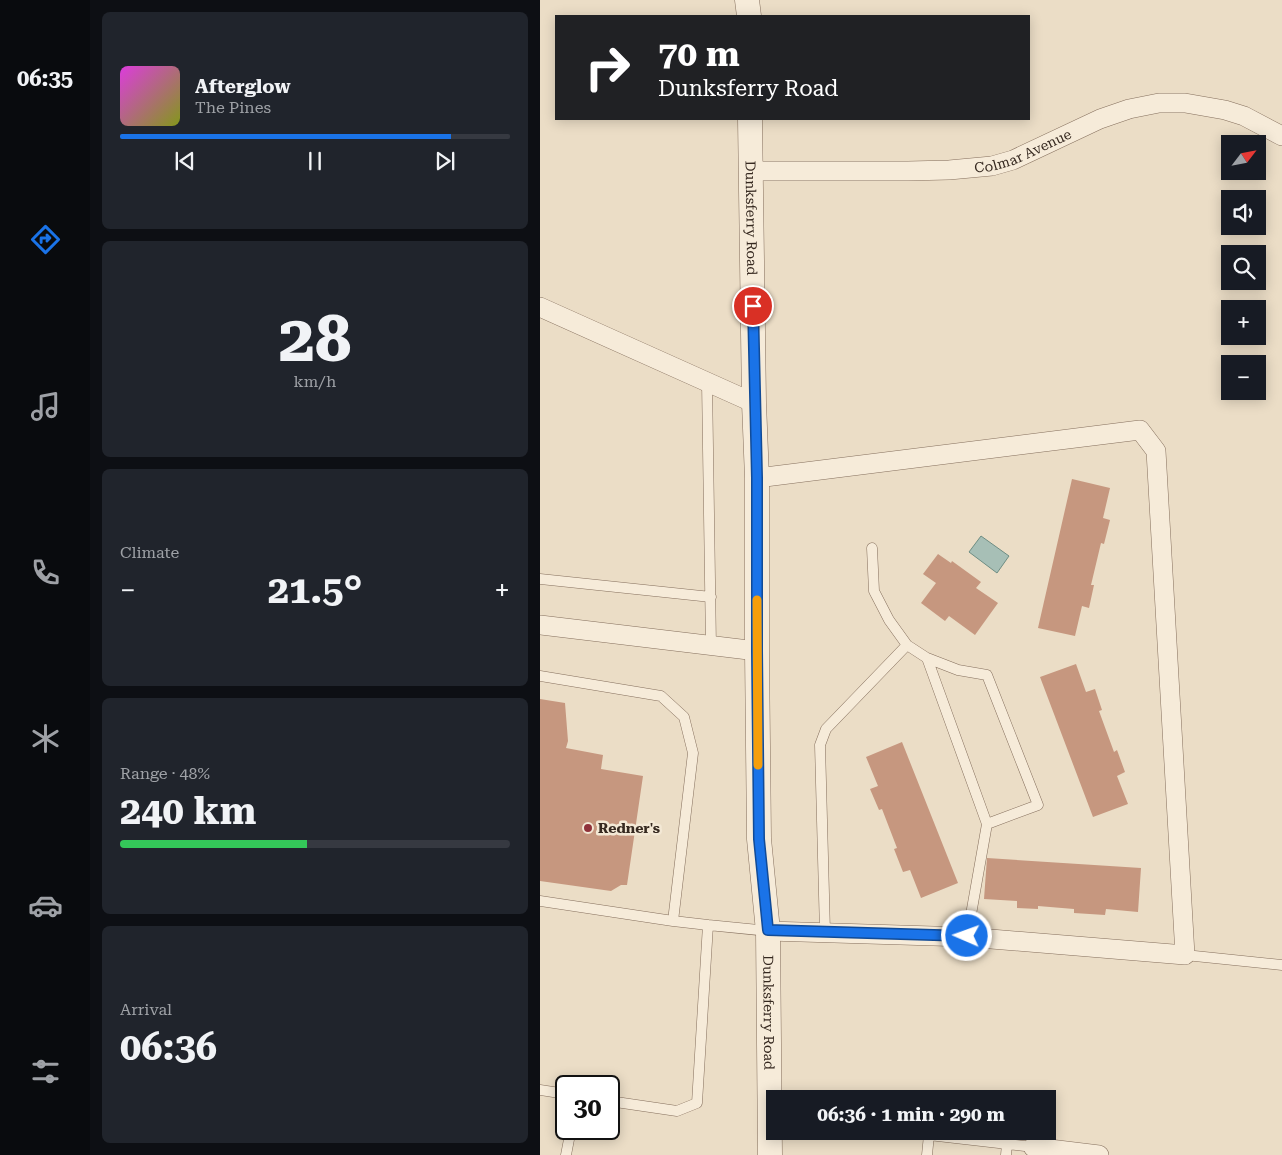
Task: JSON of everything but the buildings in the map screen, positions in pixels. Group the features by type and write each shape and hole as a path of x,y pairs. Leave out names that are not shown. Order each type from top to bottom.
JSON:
{"street":[{"path":"747,0 749,15"},
{"name":"Colmar Avenue","path":"751,171 908,171 992,166 1013,160 1100,119 1129,109 1159,103 1185,103 1225,110 1244,116 1282,136"},
{"name":"Dunksferry Road","path":"750,120 754,403 757,478 759,839 768,930 771,1090"},
{"path":"540,307 754,403"},
{"path":"757,478 1140,430 1156,451 1185,955 967,936 768,930"},
{"path":"540,626 757,651"},
{"name":"Dunksferry Road","path":"770,1155 771,1140"},
{"path":"1033,1147 1099,1155"}],"lane":[{"path":"708,382 711,646"},
{"path":"872,548 874,591 888,620 907,645 927,658 958,670 986,675 1038,805 987,824"},
{"path":"540,579 711,597"},
{"path":"825,932 820,745 826,729 907,645"},
{"path":"927,658 987,824 967,936"},
{"path":"540,676 661,696 684,717 693,753 673,922"},
{"path":"540,901 673,922 768,930"},
{"path":"620,1103 677,1112 697,1103 708,925"},
{"path":"1185,955 1282,965"},
{"path":"540,1090 555,1092"},
{"path":"566,1155 569,1140"},
{"path":"927,1155 928,1140"},
{"path":"972,1140 1033,1147"},
{"path":"1006,1155 1007,1144"}],"shaded area":[{"path":"981,536 1009,556 997,573 969,552"}],"slow traffic":[{"path":"757,600 758,765"}],"place":[{"name":"Redner's","path":"588,828"}],"route":[{"path":"753,306 757,478 759,839 768,930 967,936"}]}
